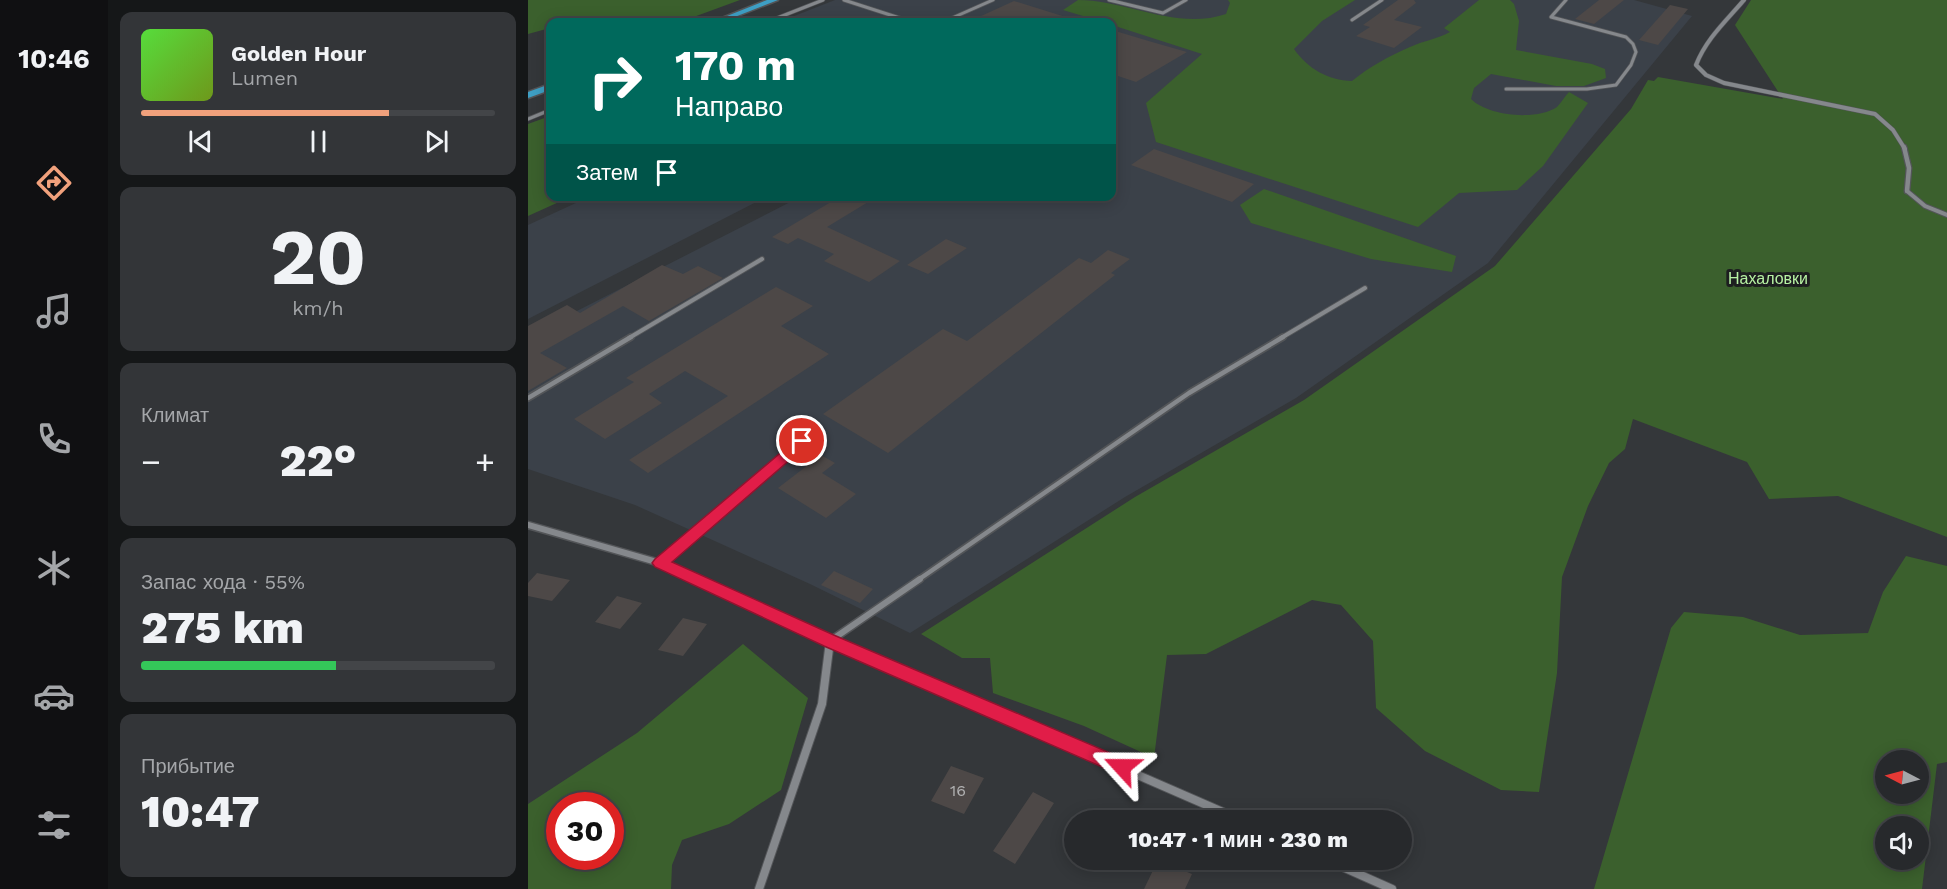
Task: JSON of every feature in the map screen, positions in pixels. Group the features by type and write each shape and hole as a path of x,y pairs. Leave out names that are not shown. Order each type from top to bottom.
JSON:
{"main road":[{"path":"734,18 774,0"},
{"path":"528,95 546,88"}],"street":[{"path":"1744,0 1711,36 1698,57 1696,65 1699,71 1724,83 1875,114 1893,128 1904,150 1909,167 1905,178 1907,191"},
{"path":"528,525 660,563 830,641 1219,810"},
{"path":"759,889 822,704 830,641"},
{"path":"1349,870 1392,889"}],"lane":[{"path":"777,18 823,0"},
{"path":"844,0 900,18"},
{"path":"953,18 993,0"},
{"path":"1109,0 1163,13 1186,0"},
{"path":"1352,20 1382,0"},
{"path":"1506,89 1587,89 1616,85 1631,64 1636,52 1626,37 1551,17 1566,0"},
{"path":"528,119 546,112"},
{"path":"1907,191 1918,202 1936,212 1947,214"},
{"path":"528,398 762,259"},
{"path":"830,641 1189,393 1365,288"},
{"path":"660,563 802,441"}],"shaded area":[{"path":"835,0 1634,0 1692,16 1488,263 1296,398 1125,497 910,633 810,584 635,505 528,469 528,336 792,201 1116,201 1116,18 789,18"},
{"path":"580,201 758,201 528,319 528,225"}],"green space":[{"path":"528,0 740,0 691,18 546,18 546,29 528,34"},
{"path":"1078,0 1096,1 1189,19 1226,14 1230,3 1228,0 1355,0 1322,21 1294,49 1319,72 1352,81 1372,66 1394,54 1450,32 1444,28 1479,0 1510,0 1514,4 1519,21 1516,50 1592,64 1605,69 1606,78 1584,86 1556,86 1491,74 1474,88 1471,99 1479,105 1500,113 1525,115 1548,111 1557,107 1569,92 1588,103 1543,166 1517,190 1459,193 1418,227 1156,142 1146,103 1202,54 1116,26 1116,18 1090,18 1063,10"},
{"name":"Нахаловки","path":"1751,0 1947,0 1947,537 1838,496 1769,499 1747,462 1633,419 1625,449 1609,463 1588,506 1562,577 1557,673 1539,792 1501,790 1425,751 1376,708 1373,641 1341,605 1312,600 1206,654 1167,655 1154,758 1084,726 993,693 990,658 962,658 921,634 1135,497 1304,400 1495,266 1631,109 1648,80 1654,81 1658,77 1783,99 1735,25"},
{"path":"546,117 546,201 561,201 528,216 528,124"},
{"path":"1264,189 1456,256 1452,272 1371,259 1251,223 1240,205"},
{"path":"1906,556 1947,566 1947,762 1937,764 1929,831 1929,816 1875,816 1875,870 1924,870 1922,889 1594,889 1671,628 1684,612 1743,617 1800,635 1868,633 1883,592"},
{"path":"743,644 808,698 781,790 729,824 682,840 672,865 671,889 528,889 528,804 546,792 546,870 624,870 624,792 546,792 637,733"}],"building":[{"path":"1398,0 1414,0 1416,3 1394,20 1422,27 1394,48 1356,36 1370,27 1363,25"},
{"path":"1599,0 1624,0 1594,24 1575,19"},
{"path":"1014,1 1069,18 977,18"},
{"path":"1670,5 1688,9 1658,45 1639,40"},
{"path":"1116,31 1187,52 1136,82 1116,75"},
{"path":"1154,149 1254,184 1232,202 1131,165"},
{"path":"833,201 870,201 827,227 900,261 869,282 824,261 834,254 798,238 788,244 772,237"},
{"path":"946,239 967,248 928,274 907,265"},
{"path":"1108,250 1130,259 1111,273 1115,275 888,453 823,414 943,329 967,341 1079,258 1091,263"},
{"path":"662,265 683,274 698,266 723,278 649,321 623,306 540,353 567,368 528,391 528,326 567,305 580,313"},
{"path":"776,287 813,306 781,326 829,354 648,473 629,460 728,396 685,371 649,394 662,403 605,439 574,419 634,382 626,378"},
{"path":"821,455 835,463 822,473 856,494 826,518 778,488"},
{"path":"834,571 873,589 860,603 821,585"},
{"path":"537,573 570,580 552,601 528,596 528,583"},
{"path":"617,596 642,603 620,629 595,622"},
{"path":"683,618 707,624 683,656 658,650"},
{"path":"951,766 984,778 964,814 931,801"},
{"path":"1033,792 1054,803 1015,864 993,851"},
{"path":"1153,870 1182,870 1192,874 1185,889 1144,889"}],"route":[{"path":"802,441 660,563 830,641 1122,767"}]}
